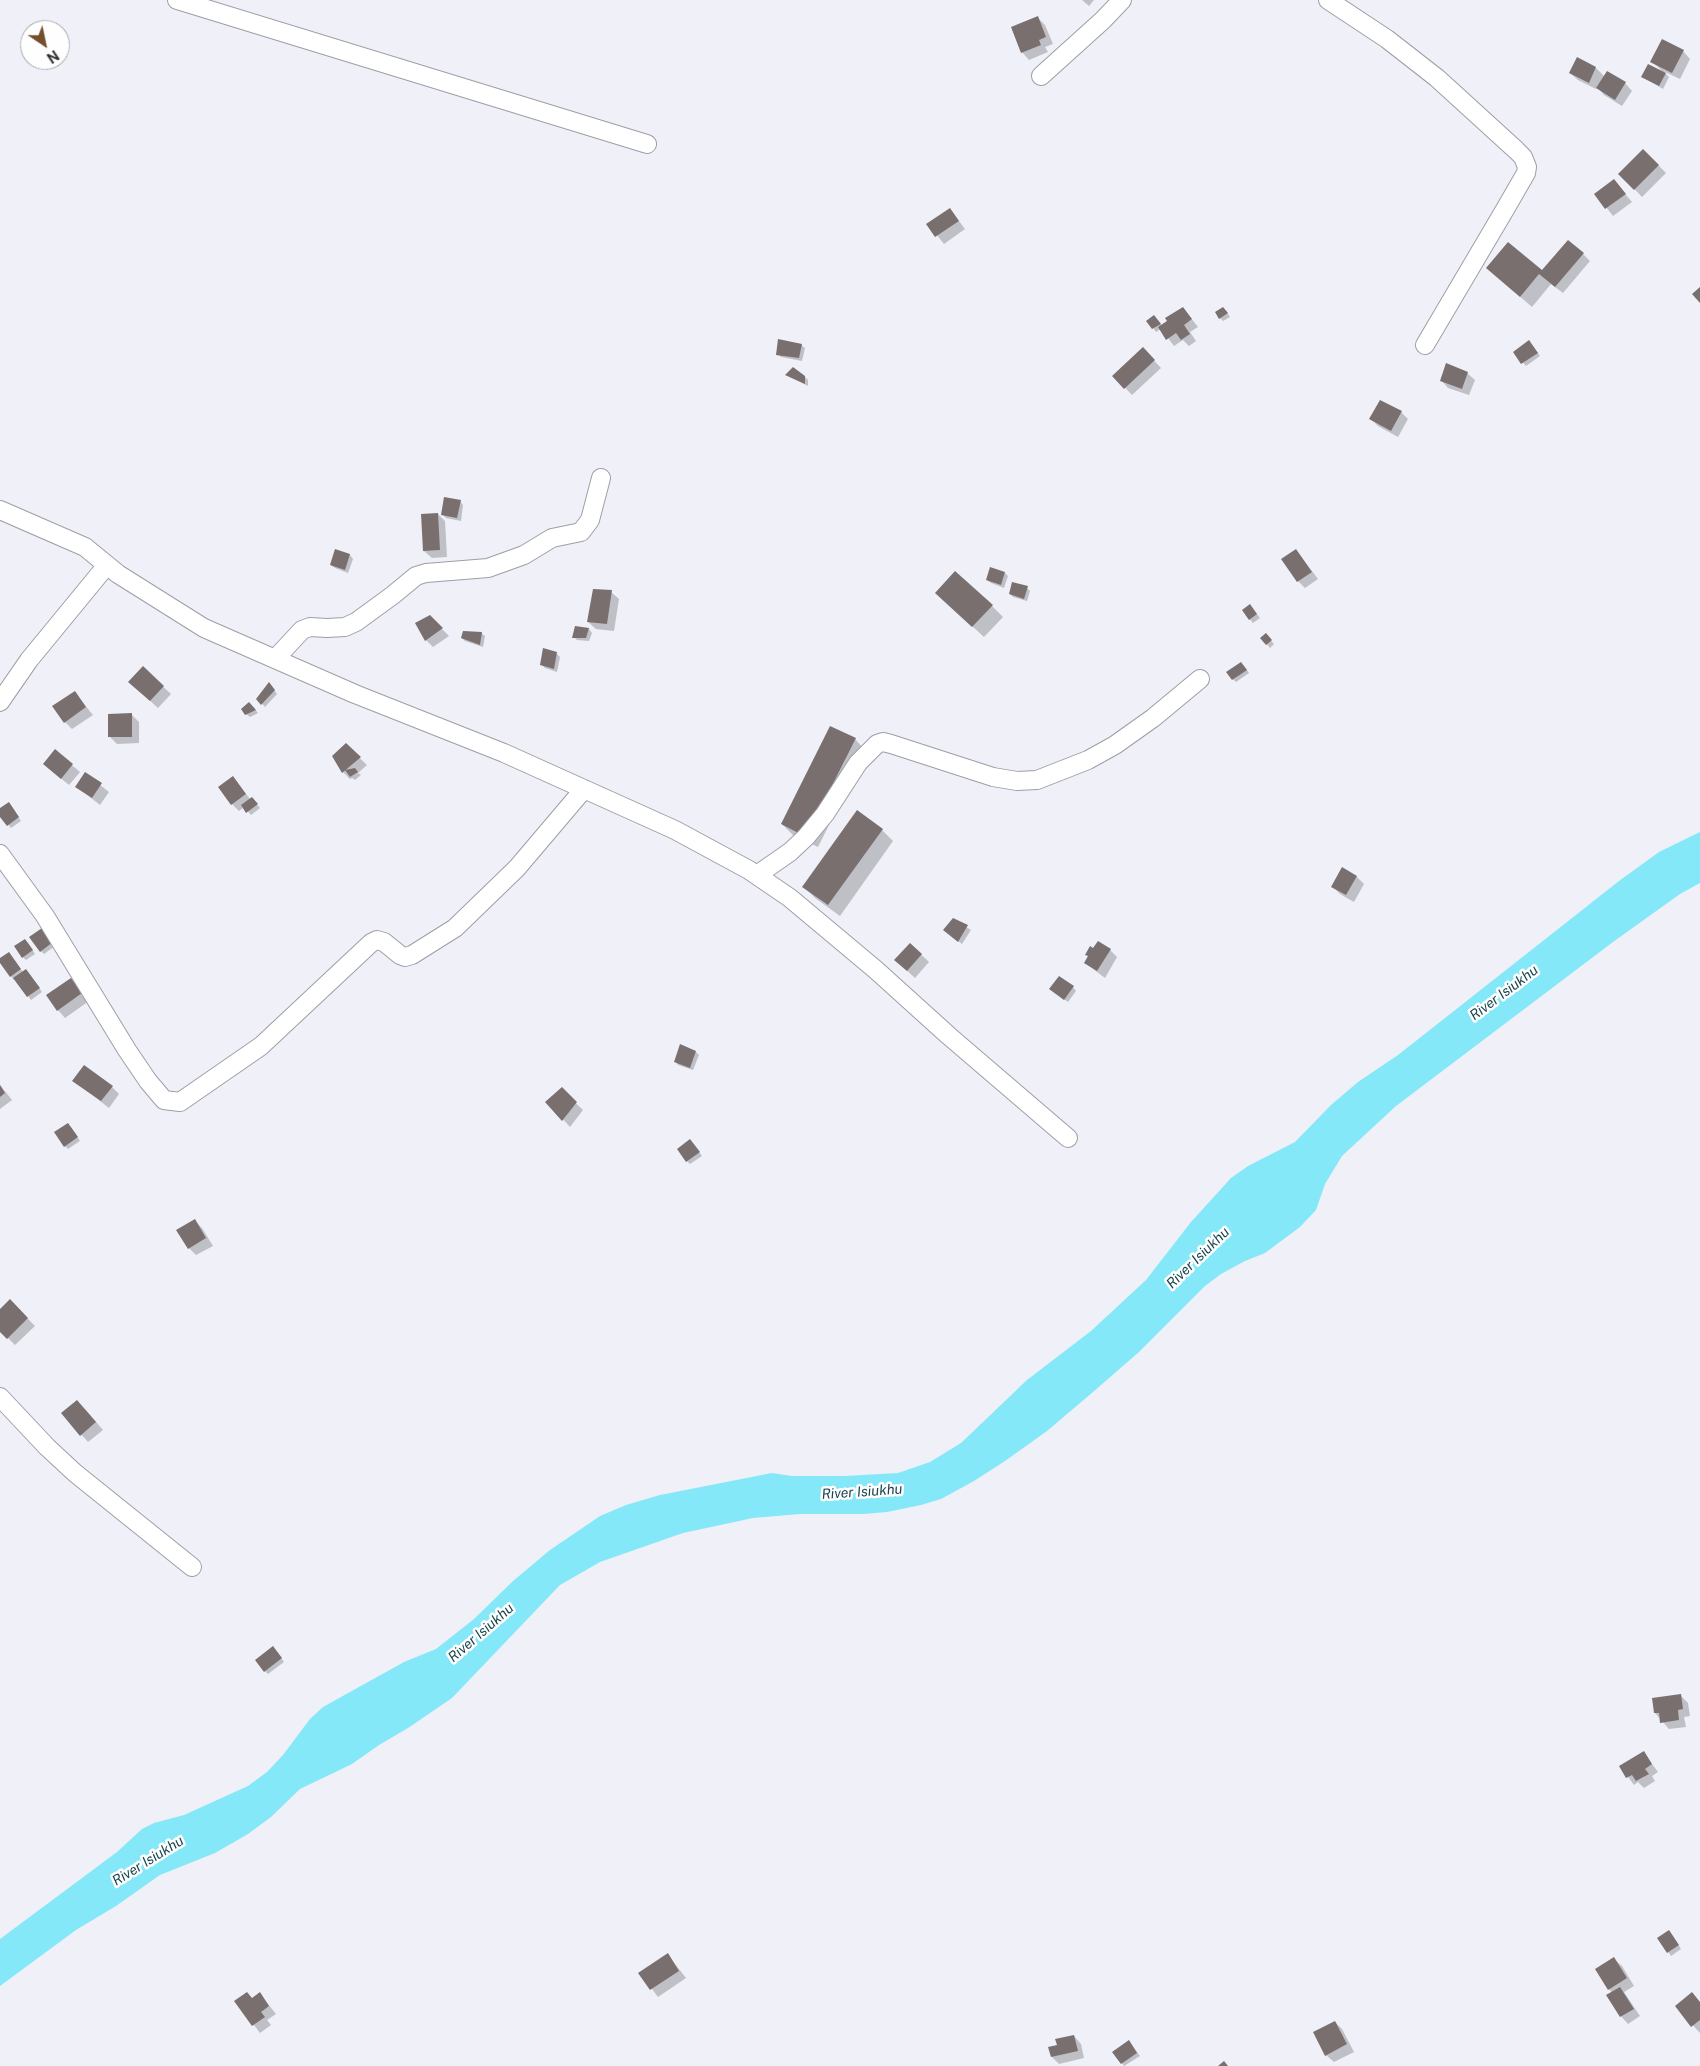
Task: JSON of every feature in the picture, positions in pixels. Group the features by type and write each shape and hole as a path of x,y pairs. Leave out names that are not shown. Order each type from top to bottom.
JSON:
{"street":[{"path":"177,0 647,144"},
{"path":"1042,76 1122,0"},
{"path":"1328,0 1387,39 1437,78 1516,150 1523,157 1527,166 1526,173 1424,345"},
{"path":"274,658 302,630 310,627 345,627 356,622 416,576 495,566 524,555 538,544 552,538 574,535 580,532 590,520 601,478"},
{"path":"0,510 85,547 118,574 204,628 355,694 504,753 675,830 756,875 790,898 876,970 949,1036 1068,1138"},
{"path":"0,702 29,660 107,565"},
{"path":"756,875 790,852 806,837 825,814 858,763 877,744 883,742 892,744 993,777 1017,781 1037,780 1088,760 1114,745 1153,718 1200,679"},
{"path":"0,854 45,916 148,1081 164,1100 180,1102 261,1046 371,943 378,940 384,942 405,957 416,953 455,928 517,868 584,789"},
{"path":"0,1396 47,1447 75,1473 192,1568"}],"water":[{"name":"River Isiukhu","path":"1700,832 1700,883 1680,894 1613,942 1396,1106 1342,1156 1325,1184 1316,1210 1300,1227 1265,1253 1221,1274 1205,1286 1139,1352 1047,1431 1005,1461 941,1499 921,1505 887,1512 864,1514 800,1514 753,1518 683,1533 600,1562 560,1585 452,1698 352,1764 300,1789 271,1817 248,1834 215,1853 160,1875 116,1906 76,1930 0,1986 0,1939 117,1852 142,1829 154,1823 184,1815 248,1786 267,1772 283,1755 310,1719 323,1707 404,1662 436,1649 474,1619 513,1581 550,1550 600,1516 626,1505 660,1495 772,1473 792,1476 845,1476 898,1473 930,1462 961,1443 1027,1380 1091,1331 1146,1280 1191,1222 1231,1178 1248,1166 1295,1142 1331,1105 1358,1082 1398,1055 1619,881 1659,852"}],"building":[{"path":"1038,16 1046,37 1039,40 1041,45 1021,53 1011,27"},
{"path":"1662,39 1684,50 1672,73 1650,62"},
{"path":"1577,57 1596,67 1589,83 1569,73"},
{"path":"1648,64 1666,73 1659,86 1641,77"},
{"path":"1607,71 1626,82 1615,100 1596,88"},
{"path":"1643,149 1659,165 1634,190 1618,174"},
{"path":"1614,179 1626,194 1605,209 1594,194"},
{"path":"950,208 959,221 935,237 926,224"},
{"path":"1568,240 1584,253 1555,287 1539,274 1520,297 1486,268 1508,242 1542,270"},
{"path":"1700,287 1700,303 1692,294"},
{"path":"1183,307 1192,319 1184,325 1190,334 1181,340 1176,333 1166,340 1158,327 1167,321 1165,318"},
{"path":"1223,307 1228,313 1219,319 1215,312"},
{"path":"1154,315 1161,324 1152,329 1146,321"},
{"path":"778,339 802,344 799,358 776,355"},
{"path":"1529,340 1538,353 1521,364 1513,352"},
{"path":"1143,347 1155,360 1124,389 1112,376"},
{"path":"1446,363 1468,372 1462,389 1440,381"},
{"path":"793,367 805,376 805,384 785,375"},
{"path":"1380,400 1402,411 1391,431 1369,419"},
{"path":"444,497 461,500 457,518 441,515"},
{"path":"438,513 440,550 423,551 421,514"},
{"path":"335,549 350,554 345,570 330,565"},
{"path":"1296,549 1312,572 1297,582 1281,559"},
{"path":"990,567 1005,572 1001,585 986,580"},
{"path":"955,571 993,605 972,627 935,593"},
{"path":"1012,582 1028,586 1024,599 1009,594"},
{"path":"593,589 612,590 607,624 587,622"},
{"path":"1250,604 1257,614 1249,620 1242,610"},
{"path":"430,615 443,628 425,641 415,623"},
{"path":"575,626 589,628 586,638 572,638"},
{"path":"463,631 482,632 480,645 461,638"},
{"path":"1266,633 1272,640 1266,645 1260,638"},
{"path":"543,648 557,652 554,669 540,665"},
{"path":"1241,662 1247,670 1232,680 1226,672"},
{"path":"143,666 164,686 150,701 128,682"},
{"path":"269,682 275,690 261,705 256,699"},
{"path":"75,691 86,707 64,723 52,706"},
{"path":"249,702 256,710 245,715 241,709"},
{"path":"132,713 132,737 108,737 108,714"},
{"path":"830,726 856,738 806,837 781,824"},
{"path":"346,743 361,757 342,773 332,756"},
{"path":"55,749 73,764 61,779 43,764"},
{"path":"355,768 358,772 350,777 345,770"},
{"path":"85,772 102,783 92,798 75,787"},
{"path":"233,776 246,794 231,805 218,787"},
{"path":"252,797 258,804 246,813 241,805"},
{"path":"9,802 19,817 7,826 0,817 0,808"},
{"path":"857,810 883,829 828,905 802,887"},
{"path":"1342,867 1357,876 1346,895 1331,887"},
{"path":"953,918 968,925 958,942 943,930"},
{"path":"42,928 53,942 40,952 29,937"},
{"path":"25,939 33,950 22,958 14,946"},
{"path":"1098,941 1111,949 1097,971 1084,963 1088,956 1085,955 1090,946 1093,948"},
{"path":"910,943 922,954 907,971 894,960"},
{"path":"9,952 21,969 10,977 0,963 0,958"},
{"path":"26,969 40,988 27,997 13,978"},
{"path":"1059,976 1074,986 1064,1000 1049,989"},
{"path":"71,978 82,993 57,1011 46,995"},
{"path":"680,1044 696,1051 690,1068 674,1062"},
{"path":"84,1065 113,1086 101,1101 72,1081"},
{"path":"0,1085 5,1093 0,1097"},
{"path":"562,1087 577,1102 562,1121 545,1102"},
{"path":"68,1123 78,1137 64,1147 54,1132"},
{"path":"690,1139 700,1152 686,1162 677,1149"},
{"path":"195,1219 206,1238 188,1249 176,1230"},
{"path":"10,1299 28,1318 7,1339 0,1332 0,1309"},
{"path":"77,1400 96,1422 80,1436 61,1413"},
{"path":"273,1646 282,1658 264,1672 255,1660"},
{"path":"1681,1694 1683,1709 1678,1710 1679,1720 1660,1723 1659,1713 1654,1713 1652,1698"},
{"path":"1644,1751 1652,1764 1645,1769 1649,1774 1636,1781 1632,1775 1626,1778 1619,1766"},
{"path":"1669,1930 1679,1945 1667,1953 1657,1938"},
{"path":"668,1953 679,1971 650,1990 638,1973"},
{"path":"1614,1957 1627,1978 1608,1990 1595,1969"},
{"path":"1620,1987 1634,2009 1620,2017 1606,1995"},
{"path":"247,1992 252,1998 260,1992 269,2006 261,2012 265,2017 252,2026 234,2001"},
{"path":"1692,1992 1700,2002 1700,2020 1691,2027 1675,2006"},
{"path":"1335,2021 1347,2044 1325,2056 1313,2032"},
{"path":"1074,2035 1078,2051 1051,2057 1048,2047 1057,2045 1055,2039"},
{"path":"1129,2040 1137,2053 1121,2064 1112,2052"},
{"path":"1224,2061 1228,2066 1218,2066"}]}
